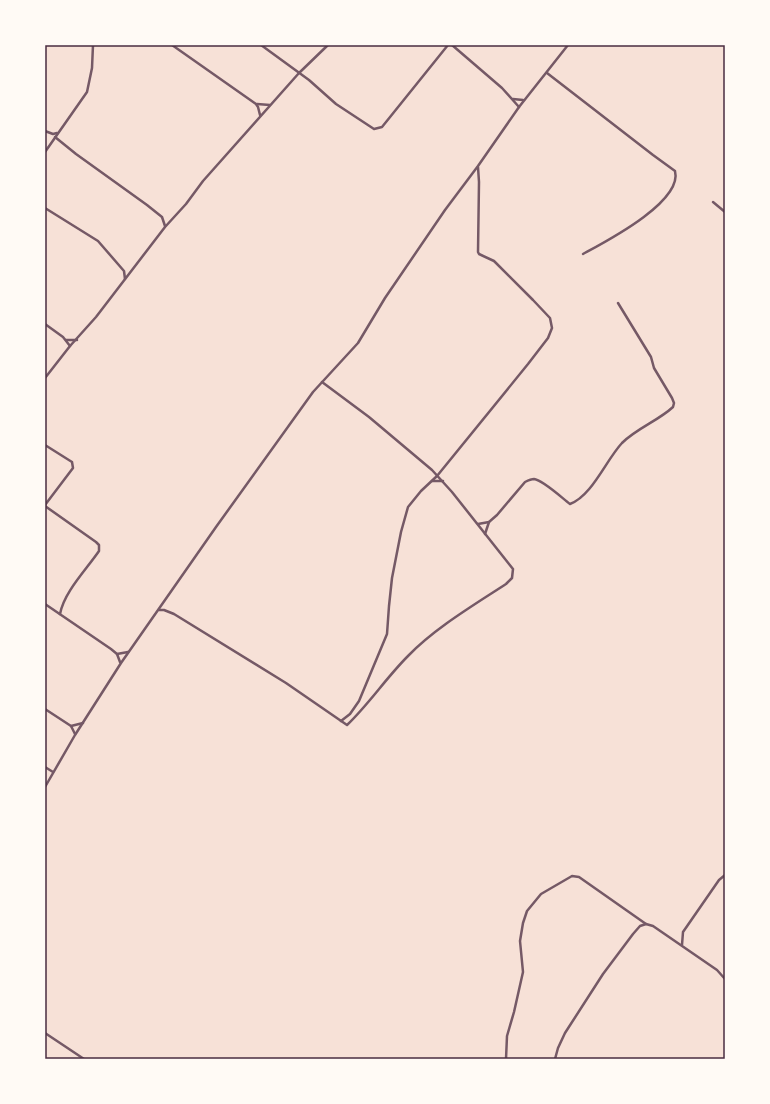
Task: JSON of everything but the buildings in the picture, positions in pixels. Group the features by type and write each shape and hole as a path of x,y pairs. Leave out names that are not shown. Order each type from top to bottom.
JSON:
{"street":[{"path":"45,152 87,92 92,68 93,45"},
{"path":"172,45 256,104 260,116"},
{"path":"261,45 299,73 336,104 371,128 382,127 448,45"},
{"path":"45,378 70,346 96,317 165,227 186,204 203,181 299,73 328,45"},
{"path":"452,45 502,88 519,107"},
{"path":"45,787 75,735 128,652 253,474 313,392 358,343 385,298 432,229 524,100 568,45"},
{"path":"546,73 676,173 675,181 670,191 648,214 626,229 583,254"},
{"path":"512,99 524,100"},
{"path":"256,104 270,105"},
{"path":"45,131 53,134 58,132"},
{"path":"55,137 147,205 162,218 165,227"},
{"path":"341,722 350,714 359,701 387,634 392,578 408,508 437,476 528,364 548,338 552,328 550,318 533,300 494,261 479,254 478,252 478,166"},
{"path":"714,202 725,212"},
{"path":"45,208 98,241 124,271 125,280"},
{"path":"124,271 131,272"},
{"path":"478,524 489,522 497,515 525,482 530,480 535,479 541,482 570,504 577,502 600,475 606,464 624,441 673,407 674,403 672,398 654,368 651,357 618,303"},
{"path":"45,324 66,340 70,346"},
{"path":"66,340 76,340"},
{"path":"158,610 164,610 174,614 286,683 347,725 367,705 390,675 409,655 455,617 510,580 514,574 513,569 443,482 424,462 394,437 322,382"},
{"path":"45,444 72,462 73,468 45,506 99,545 99,551 67,595 61,606 60,614"},
{"path":"431,481 443,482"},
{"path":"486,534 489,522"},
{"path":"45,604 117,654 121,663"},
{"path":"117,654 128,652"},
{"path":"45,709 71,726 75,735"},
{"path":"71,726 83,723"},
{"path":"45,767 53,772"},
{"path":"682,946 683,932 719,880 725,875"},
{"path":"506,1059 507,1036 523,972 520,941 523,923 528,911 541,894 572,876 579,877 646,924 653,926 717,970 725,979"},
{"path":"555,1059 565,1033 595,986 633,934 640,926 646,924"},
{"path":"45,1033 84,1059"}]}
